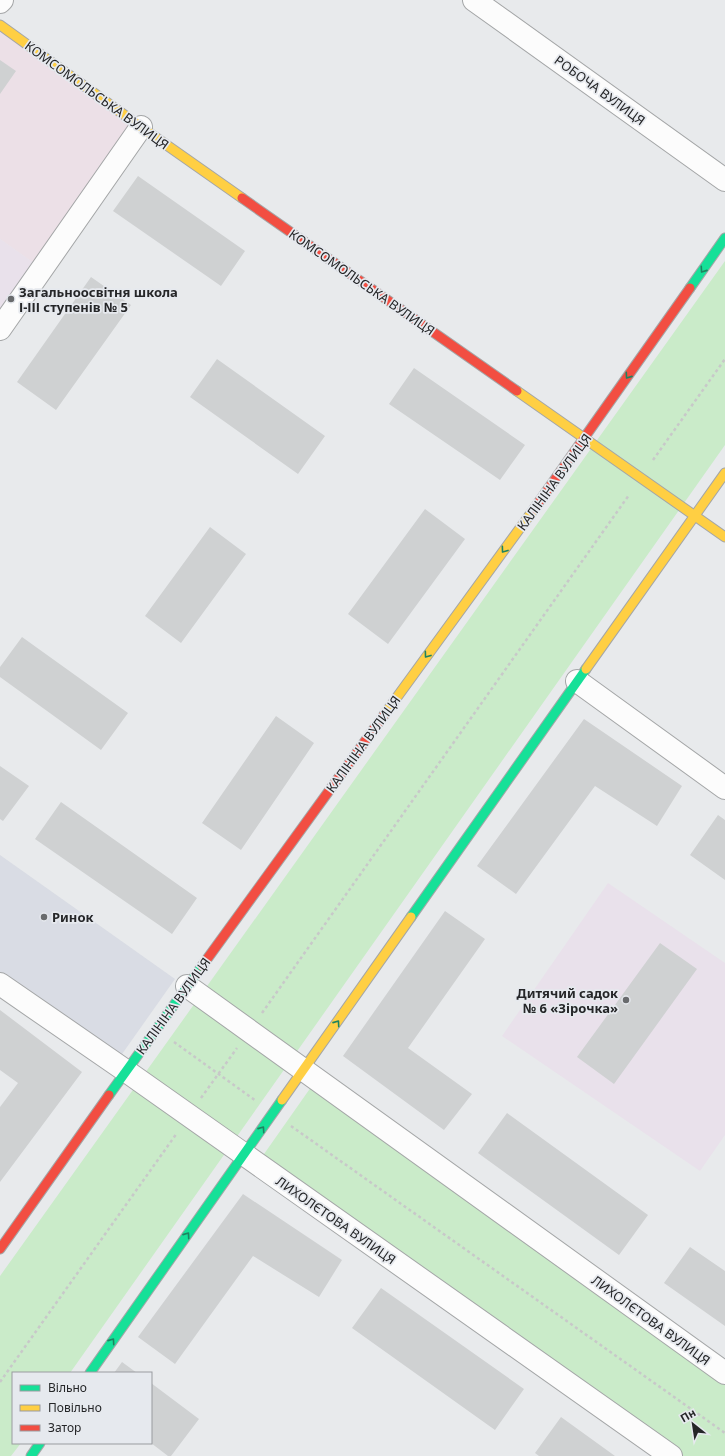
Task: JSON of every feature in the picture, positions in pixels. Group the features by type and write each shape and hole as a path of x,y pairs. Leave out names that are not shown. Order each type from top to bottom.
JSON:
{"main road":[{"name":"КОМСОМОЛЬСЬКА ВУЛИЦЯ","path":"0,25 141,127 725,537"},
{"name":"КАЛІНІНА ВУЛИЦЯ","path":"0,1249 187,986 585,438 725,238"},
{"path":"91,1372 725,473"},
{"path":"31,1456 39,1444"}],"street":[{"name":"РОБОЧА ВУЛИЦЯ","path":"474,0 725,180"},
{"path":"0,329 141,127"},
{"path":"577,681 725,788"},
{"name":"ЛИХОЛЄТОВА ВУЛИЦЯ","path":"0,984 126,1071 671,1456"},
{"name":"ЛИХОЛЄТОВА ВУЛИЦЯ","path":"187,986 303,1071 725,1373"}],"path":[{"path":"0,1382 725,359"},
{"path":"156,1029 725,1433"}],"shaded area":[{"path":"0,25 141,127 42,269 0,239"},
{"name":"Загальноосвітня школа І-ІІІ ступенів № 5","path":"0,239 42,269 0,329"},
{"name":"Ринок","path":"0,855 175,979 115,1064 0,984"},
{"name":"Дитячий садок № 6 «Зірочка»","path":"608,883 725,963 725,1135 700,1171 502,1036"}],"green space":[{"path":"725,261 725,445 71,1372 12,1372 12,1444 20,1444 11,1456 0,1456 0,1276"},
{"path":"316,1080 725,1373 725,1456 671,1456 257,1164"}],"building":[{"path":"0,60 16,71 0,94"},
{"path":"138,176 245,251 221,286 113,211"},
{"path":"91,277 131,305 56,410 17,382"},
{"path":"217,359 325,436 298,474 190,397"},
{"path":"414,368 525,445 500,480 389,404"},
{"path":"425,509 465,539 388,644 348,614"},
{"path":"210,527 246,554 181,643 145,616"},
{"path":"22,637 128,713 101,750 0,677 0,667"},
{"path":"276,716 314,743 241,850 202,823"},
{"path":"584,719 682,786 657,826 595,786 516,894 477,866"},
{"path":"0,766 29,786 3,821 0,819"},
{"path":"61,802 197,898 172,934 35,839"},
{"path":"718,815 725,820 725,880 690,855"},
{"path":"445,911 485,939 408,1048 472,1094 444,1130 343,1056"},
{"path":"660,943 697,969 614,1084 577,1057"},
{"path":"0,1010 82,1072 0,1182 0,1107 18,1083 0,1070"},
{"path":"507,1113 648,1215 619,1255 478,1153"},
{"path":"243,1194 342,1260 319,1297 253,1256 175,1364 138,1337"},
{"path":"690,1247 725,1271 725,1326 664,1283"},
{"path":"381,1288 524,1389 495,1430 352,1328"},
{"path":"122,1362 136,1372 115,1372"},
{"path":"152,1384 199,1419 171,1456 168,1456 152,1444"},
{"path":"561,1417 615,1456 539,1456 535,1453"}],"traffic: fast":[{"path":"690,288 725,238"},
{"path":"411,917 586,669"},
{"path":"109,1095 202,966"},
{"path":"91,1372 282,1100"},
{"path":"31,1456 39,1444"}],"traffic: slow":[{"path":"0,25 242,198"},
{"path":"517,391 725,537"},
{"path":"586,669 725,473"},
{"path":"384,715 534,509"},
{"path":"282,1100 411,917"}],"traffic: jam":[{"path":"242,198 517,391"},
{"path":"534,509 690,288"},
{"path":"202,966 384,715"},
{"path":"0,1249 109,1095"}],"place":[{"name":"Загальноосвітня школа І-ІІІ ступенів № 5","path":"11,299"},
{"name":"Ринок","path":"44,917"},
{"name":"Дитячий садок № 6 «Зірочка»","path":"626,1000"}]}
